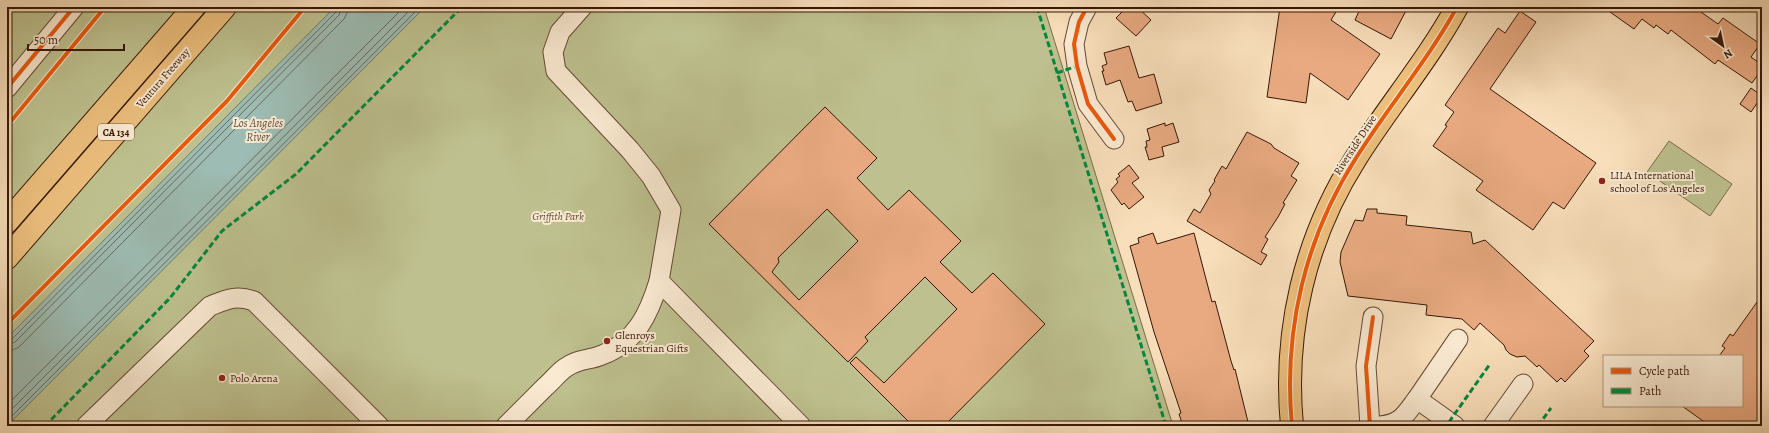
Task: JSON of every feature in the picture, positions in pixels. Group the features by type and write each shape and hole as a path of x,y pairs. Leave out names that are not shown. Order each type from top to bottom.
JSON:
{"main road":[{"path":"7,201 176,7"},
{"path":"7,222 194,7"},
{"path":"7,238 206,7"},
{"name":"Ventura Freeway","path":"7,258 225,7"},
{"name":"Riverside Drive","path":"1292,426 1291,360 1294,324 1303,277 1315,240 1339,186 1357,156 1448,24 1457,7"}],"street":[{"path":"7,88 74,7"},
{"path":"506,426 564,369 577,360 600,356 615,350 629,338 643,321 651,307 660,281 671,210 651,176 634,155 556,71 554,52 560,32 582,7"},
{"path":"1087,7 1079,22 1074,44 1077,66 1088,104 1114,139"},
{"path":"660,281 801,426"},
{"path":"86,426 210,306 226,300 242,297 254,301 379,426"},
{"path":"1370,426 1366,366 1373,317"},
{"path":"1380,426 1397,423 1404,417 1458,340"},
{"path":"1493,426 1523,384"},
{"path":"1418,399 1455,426"}],"green space":[{"name":"Griffith Park","path":"7,7 1044,7 1173,426 7,426"},
{"path":"1669,141 1732,184 1710,216 1647,172"}],"water":[{"name":"Los Angeles River","path":"335,7 425,7 7,426 7,338"}],"building":[{"path":"1127,7 1137,7 1151,20 1136,36 1116,18"},
{"path":"1280,7 1339,7 1331,20 1380,54 1348,100 1310,73 1306,103 1267,97"},
{"path":"1361,7 1408,7 1391,39 1355,20"},
{"path":"1603,7 1705,7 1701,12 1718,24 1723,18 1760,44 1751,57 1762,65 1762,69 1752,83 1718,60 1715,64 1671,30 1668,34 1656,25 1654,28 1642,19 1634,29"},
{"path":"1520,11 1536,22 1490,89 1596,163 1564,209 1553,202 1533,230 1476,190 1483,181 1433,146 1447,126 1445,125 1454,112 1445,105 1498,28 1505,33"},
{"path":"1129,46 1139,78 1154,74 1162,103 1136,111 1132,101 1128,102 1120,80 1106,85 1102,71 1104,71 1102,66 1107,64 1104,53"},
{"path":"1751,88 1762,96 1751,112 1740,104"},
{"path":"825,107 877,158 857,178 888,210 909,190 961,241 940,262 972,293 993,273 1045,324 944,426 913,426 850,363 856,357 884,383 957,309 925,277 865,337 868,341 848,362 709,224","holes":["827,209 858,241 799,300 772,272 779,262 778,258"]},
{"path":"1165,123 1165,126 1173,123 1179,142 1162,147 1164,156 1149,160 1145,147 1147,147 1146,141 1150,140 1147,129"},
{"path":"1247,132 1271,144 1274,148 1299,163 1291,176 1297,180 1283,203 1285,204 1278,217 1265,237 1268,239 1261,252 1267,255 1261,265 1187,221 1194,209 1200,213 1211,194 1209,190 1222,166 1226,169"},
{"path":"1129,165 1139,178 1132,183 1144,197 1129,209 1124,203 1122,205 1111,190 1118,182 1116,179 1120,176 1118,174"},
{"path":"1367,209 1377,209 1377,213 1407,216 1406,225 1471,232 1473,244 1485,240 1594,341 1584,351 1589,356 1565,382 1561,378 1557,382 1539,365 1537,367 1525,356 1517,357 1510,354 1504,345 1480,323 1474,330 1462,319 1426,315 1427,305 1348,296 1340,262 1341,252 1355,220 1363,221"},
{"path":"1153,233 1157,244 1194,233 1212,302 1215,301 1231,361 1234,370 1235,369 1249,426 1183,426 1179,414 1181,413 1154,332 1130,246 1139,243 1138,238"},
{"path":"1762,295 1762,426 1710,426 1683,407 1743,407 1743,355 1720,355 1725,348 1722,346 1730,334 1733,336"}],"marked path":[{"path":"45,426 170,298 222,231 296,174 462,7"},
{"path":"1037,7 1166,426"},
{"path":"1057,73 1077,66"},
{"path":"1449,422 1490,364"},
{"path":"1538,426 1551,408"}],"cycle path":[{"path":"7,88 74,7"},
{"path":"7,126 105,7"},
{"path":"7,324 227,101 305,7"},
{"path":"1087,7 1079,22 1074,44 1077,66 1088,104 1114,139"},
{"path":"1292,426 1290,390 1291,355 1295,321 1302,286 1311,253 1323,220 1338,189 1356,158 1381,120 1421,65 1446,27 1457,7"},
{"path":"1370,426 1366,366 1373,317"}],"place":[{"name":"LILA International school of Los Angeles","path":"1602,181"},
{"name":"Glenroys Equestrian Gifts","path":"607,341"},
{"name":"Polo Arena","path":"222,378"}]}
